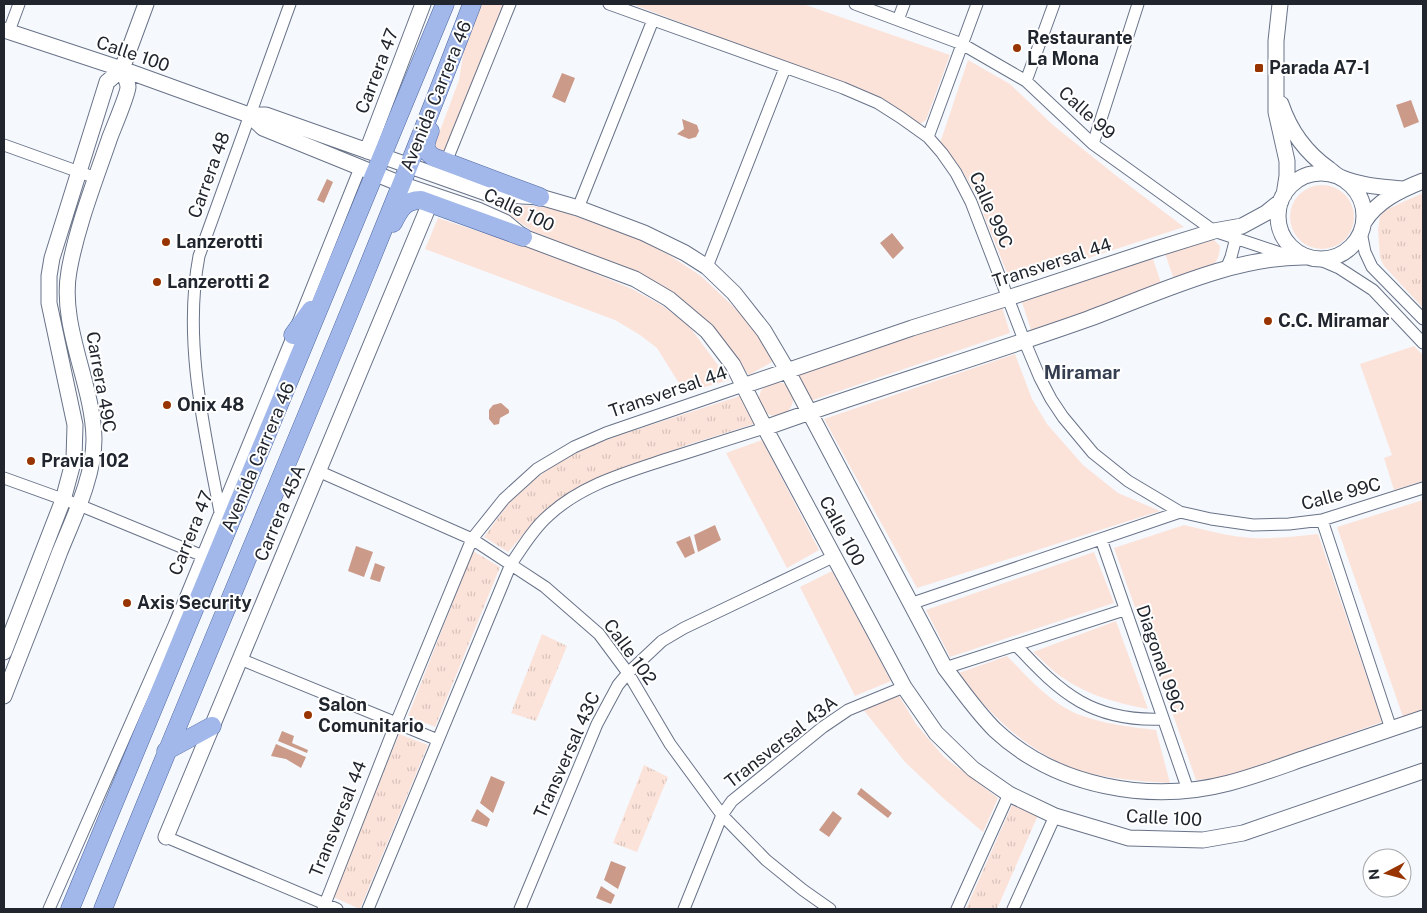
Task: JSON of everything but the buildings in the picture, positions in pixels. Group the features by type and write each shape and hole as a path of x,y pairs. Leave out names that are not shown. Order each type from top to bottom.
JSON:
{"main road":[{"name":"Avenida Carrera 46","path":"70,909 329,286 375,154 445,4"},
{"name":"Avenida Carrera 46","path":"103,909 166,751 358,290 472,4"},
{"path":"455,50 454,70 425,144 428,153 446,162 540,197"},
{"path":"358,290 366,287 388,233 402,208 413,200 430,203 523,237"},
{"path":"294,335 329,286"},
{"path":"159,693 174,625"},
{"path":"166,751 212,726"}],"street":[{"path":"6,31 19,4"},
{"name":"Carrera 49C","path":"4,652 64,500 74,459 74,425 51,319 49,276 52,258 108,82 122,69 146,4"},
{"name":"Carrera 48","path":"220,512 202,415 197,371 194,335 194,283 199,256 290,4"},
{"name":"Carrera 47","path":"375,154 423,4"},
{"path":"446,162 510,4"},
{"name":"Calle 99C","path":"609,4 843,88 878,103 928,137 956,173 971,202 1024,340 1051,399 1092,453 1128,481 1180,512 1253,526 1299,524 1322,520 1423,488"},
{"name":"Calle 99","path":"854,4 962,44 1026,81 1092,144 1214,231 1339,268 1373,290 1423,343"},
{"path":"898,20 904,4"},
{"path":"928,137 977,4"},
{"path":"1026,81 1054,4"},
{"path":"1092,144 1138,4"},
{"path":"1280,4 1276,41 1276,112 1287,161 1287,176 1279,212 1279,223 1282,234 1288,244 1305,258"},
{"path":"578,208 653,20"},
{"name":"Calle 100","path":"6,31 122,69 249,115 266,116 489,194 540,197 578,208 644,233 686,253 707,267 734,292 764,331 788,370 945,668 971,703 995,730 1036,760 1068,775 1113,788 1147,792 1188,790 1229,784 1423,718"},
{"path":"707,267 785,68"},
{"name":"Carrera 49C","path":"4,696 79,505 93,459 94,438 90,407 73,333 67,292 69,272 75,247 96,178 128,88 122,69"},
{"path":"368,909 511,564 547,516 569,499 596,484 1089,318 1170,287 1226,269 1279,258 1329,259 1339,256 1358,239 1364,211 1360,197 1352,186 1317,161 1297,138 1288,122 1277,90"},
{"name":"Calle 100","path":"249,115 263,128 401,184 478,210 505,222 523,237 635,279 669,299 707,331 733,365 904,687 936,733 973,769 1009,794 1055,816 1129,838 1203,840 1243,833 1423,771"},
{"path":"4,144 96,178"},
{"name":"Carrera 47","path":"49,909 174,625 294,335 368,171"},
{"path":"1283,198 1288,188 1299,179 1312,174 1327,173 1374,186 1403,188"},
{"path":"1423,181 1403,188 1376,207 1362,227 1365,252 1372,267 1423,319"},
{"name":"Transversal 44","path":"324,907 396,723 472,539 504,499 537,469 574,447 606,433 788,370 1214,231 1242,226 1253,221 1283,198"},
{"name":"Carrera 45A","path":"166,837 430,203"},
{"path":"1226,269 1236,238"},
{"name":"Calle 102","path":"318,471 472,539 545,587 599,634 628,673 670,744 722,814 766,860 830,909"},
{"path":"4,478 79,505 203,556"},
{"path":"910,604 1180,512"},
{"path":"1322,520 1391,729"},
{"name":"Diagonal 99C","path":"1101,539 1124,610 1188,790"},
{"name":"Transversal 43C","path":"520,909 597,724 618,685 628,673 662,641 684,628 835,556"},
{"path":"945,668 1124,610"},
{"path":"1016,645 1042,674 1061,690 1085,705 1116,716 1144,720 1163,719"},
{"path":"240,659 438,740"},
{"name":"Transversal 43A","path":"684,909 722,814 732,801 823,727 848,710 904,687"},
{"path":"957,909 1009,794"},
{"path":"1013,909 1055,816"},
{"path":"166,837 324,907 337,909"}],"green space":[{"path":"482,4 503,4 443,154 436,149 435,144 459,80 464,49"},
{"path":"632,4 803,4 950,55 926,120 920,124 880,98"},
{"path":"968,60 1010,84 1053,125 1184,227 1011,283 976,195 962,170 940,143"},
{"path":"1322,185 1334,187 1345,194 1352,205 1354,217 1352,229 1345,240 1334,247 1322,249 1310,247 1299,240 1292,229 1290,217 1292,205 1299,194 1310,187"},
{"path":"1423,193 1423,308 1384,266 1380,258 1378,230 1380,216 1384,211"},
{"path":"491,202 552,208 637,238 669,255 701,276 739,312 760,338 774,361 749,375 710,328 647,278 532,231"},
{"path":"438,218 559,258 632,289 663,306 689,326 729,380 685,393 657,348 615,320 425,249"},
{"path":"1212,238 1220,246 1216,262 1198,274 1174,280 1164,250"},
{"path":"1152,256 1162,286 1031,330 1021,299"},
{"path":"1002,307 1010,333 810,401 797,375"},
{"path":"1414,346 1423,355 1423,481 1394,490 1384,458 1392,455 1360,364"},
{"path":"1015,354 1032,399 1047,424 1083,465 1118,493 1160,511 917,588 824,419"},
{"path":"776,382 783,383 788,387 792,392 792,406 788,411 783,415 776,416 769,415 764,411 760,406 759,399 760,392 764,387 769,383"},
{"path":"743,395 757,423 690,444 590,481 543,512 508,552 484,537 508,504 540,475 577,451"},
{"path":"762,440 819,550 787,568 726,453"},
{"path":"1423,500 1423,710 1403,717 1337,527"},
{"path":"1184,525 1227,535 1253,538 1278,538 1318,534 1382,722 1226,777 1196,780 1114,548"},
{"path":"473,551 500,567 435,727 408,716"},
{"path":"1094,552 1114,603 950,657 926,610"},
{"path":"832,571 891,681 855,696 800,587"},
{"path":"1116,621 1148,709 1114,701 1083,690 1059,675 1033,652"},
{"path":"542,634 567,646 536,721 511,713"},
{"path":"1007,656 1040,689 1069,710 1108,723 1156,730 1170,783 1122,779 1075,769 1057,761 1025,742 996,717 959,673"},
{"path":"898,694 916,724 944,757 998,798 983,832 905,762 862,708"},
{"path":"399,734 428,745 360,909 333,897"},
{"path":"644,765 668,777 637,852 613,843"},
{"path":"1012,805 1038,815 997,909 966,909"}],"shaded area":[{"path":"562,73 575,78 565,103 552,97"},
{"path":"1411,100 1419,122 1404,128 1396,105"},
{"path":"682,119 697,125 699,131 696,137 689,139 677,134 684,129"},
{"path":"327,179 333,182 324,203 317,200"},
{"path":"892,233 904,248 893,259 880,243"},
{"path":"501,403 509,410 509,413 500,418 499,424 494,425 489,419 489,410 493,405"},
{"path":"715,525 721,540 698,552 694,535"},
{"path":"690,536 695,553 685,558 676,542"},
{"path":"356,546 373,552 364,577 348,571"},
{"path":"375,563 385,567 380,582 370,579"},
{"path":"282,731 294,736 292,743 308,750 307,753 278,741"},
{"path":"276,744 306,757 301,768 286,759 271,756"},
{"path":"491,776 505,782 493,813 480,803"},
{"path":"861,788 892,813 888,818 857,794"},
{"path":"477,809 490,819 487,827 471,821"},
{"path":"833,811 842,818 829,837 819,830"},
{"path":"611,861 626,867 618,889 604,880"},
{"path":"601,886 615,895 611,904 596,898"}],"place":[{"name":"Restaurante La Mona","path":"1017,48"},
{"name":"Parada A7-1","path":"1259,68"},
{"name":"Lanzerotti","path":"166,242"},
{"name":"Lanzerotti 2","path":"157,282"},
{"name":"C.C. Miramar","path":"1268,321"},
{"name":"Onix 48","path":"167,405"},
{"name":"Pravia 102","path":"31,461"},
{"name":"Axis Security","path":"127,603"},
{"name":"Salon Comunitario","path":"308,715"}],"district":[{"name":"Miramar","path":"1082,372"}]}
